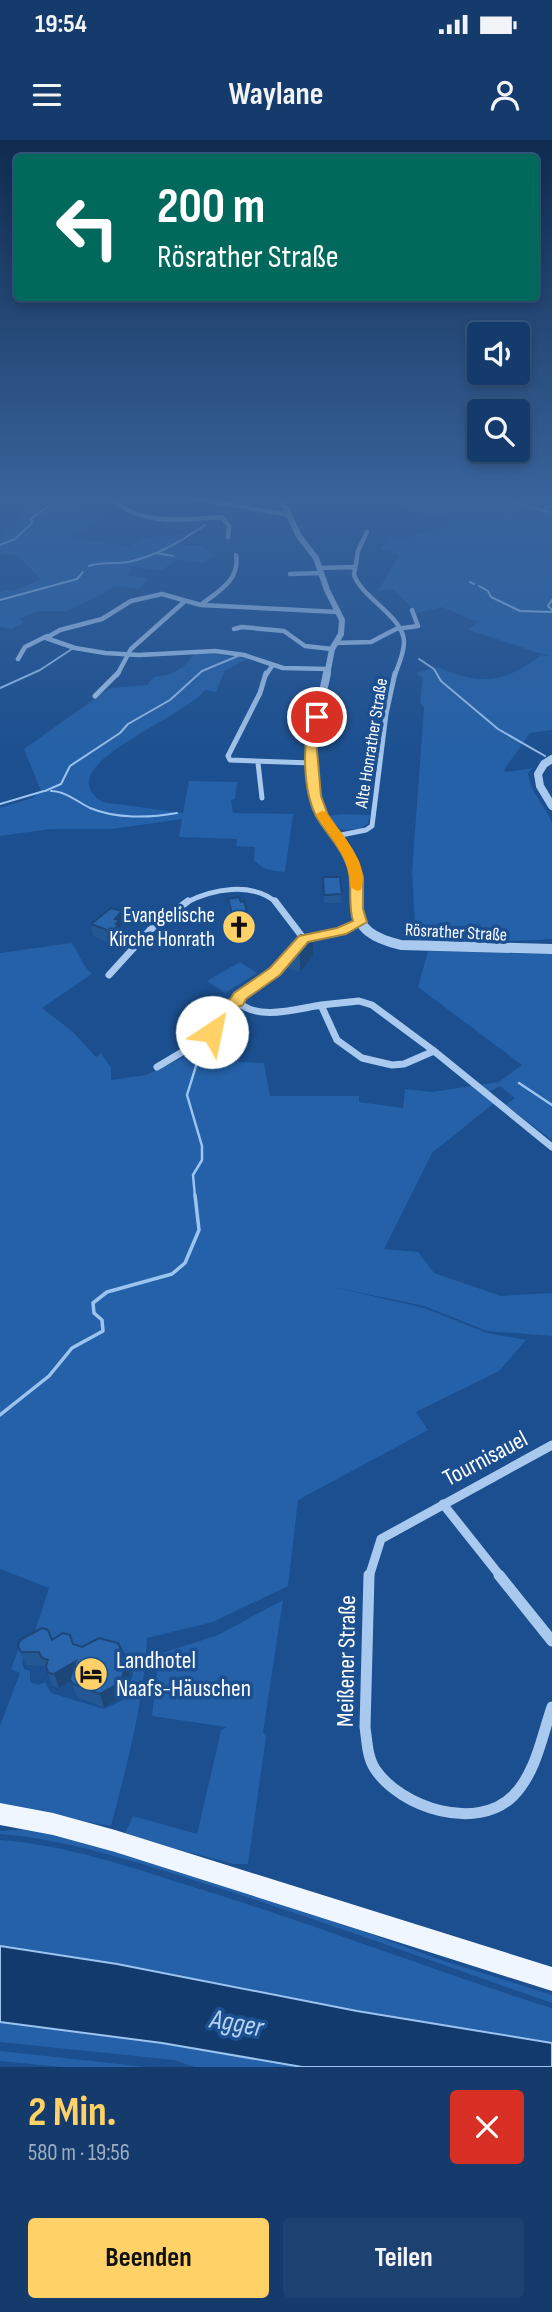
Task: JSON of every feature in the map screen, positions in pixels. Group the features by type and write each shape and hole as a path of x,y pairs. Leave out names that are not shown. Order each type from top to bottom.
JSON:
{"main road":[{"path":"0,1814 53,1824 115,1841 552,1979"}],"street":[{"path":"201,605 221,588"},
{"path":"328,588 342,620 342,630 334,646 310,739 312,763 318,805 348,854 356,874 356,909 360,922 341,932 304,939 275,971 239,996 238,1002 249,1011 260,1012 364,1001 434,1051 552,1147"},
{"path":"234,629 242,627 284,631 305,646 334,646 371,642 401,628 360,588"},
{"path":"18,659 20,651 28,644 102,620 123,605 162,594 201,605 338,612"},
{"path":"95,696 119,673 131,649 185,601"},
{"name":"Alte Honrather Straße","path":"336,836 366,830 372,826 387,707 404,645 401,628 418,626 412,610"},
{"path":"47,636 47,639 75,648 128,655 215,651 244,655 272,666 328,669"},
{"path":"272,666 267,671 260,693 228,754 230,760 312,763"},
{"path":"552,758 537,771 536,778 552,806"},
{"path":"258,763 262,798"},
{"path":"109,975 154,925 182,903 209,891 241,891 269,897 304,939"},
{"name":"Rösrather Straße","path":"360,922 365,930 380,940 401,945 552,950"},
{"path":"157,1067 185,1052 212,1032 216,1018 231,1004 238,1002"},
{"path":"321,1005 337,1040 362,1058 392,1065 404,1064 434,1051"},
{"name":"Tournisauel","path":"552,1445 443,1504 552,1641"},
{"name":"Meißener Straße","path":"443,1504 381,1539 371,1563 365,1727 374,1767 398,1793 415,1802 451,1812 475,1814 492,1811 512,1798 526,1778 552,1707"}],"shaded area":[{"path":"22,588 112,588 66,611 40,611 18,619 24,622 12,629 0,627 0,592"},
{"path":"380,588 552,588 552,730 530,733 504,770 506,772 533,768 528,773 529,780 552,823 552,939 416,942 412,872 424,708 420,702 423,678 416,673 438,667 466,677 491,679 516,671 541,655 551,657 469,630 477,622 442,607 417,613 393,589 378,591"},
{"path":"196,652 248,659 225,670 216,692 205,690 102,760 92,773 90,788 102,802 183,813 189,781 237,782 235,799 231,800 233,813 293,814 285,872 261,866 254,860 255,847 236,846 237,839 179,837 182,819 112,829 51,829 0,836 0,808 32,798 41,791 24,749 110,688 147,685 154,677 178,670"},
{"path":"370,815 368,823 360,829 341,830 328,816"},
{"path":"71,943 92,974 42,1008 73,1032 96,1057 101,1053 111,1068 111,1080 146,1075 197,1051 214,1052 220,1046 239,1062 264,1063 270,1096 359,1096 359,1102 403,1108 405,1089 432,1092 499,1082 522,1065 418,987 428,951 552,954 552,1140 506,1105 515,1098 500,1086 485,1094 494,1103 432,1153 384,1249 418,1252 434,1273 501,1296 552,1293 552,1336 487,1331 424,1306 329,1286 424,1308 487,1333 526,1340 499,1371 416,1412 428,1430 298,1500 288,1586 213,1622 147,1638 139,1710 111,1826 0,1807 0,1726 20,1673 11,1669 20,1645 25,1651 22,1663 24,1669 30,1671 30,1682 39,1685 45,1682 51,1693 104,1709 125,1699 133,1674 128,1658 34,1634 49,1588 0,1569 0,953"},
{"path":"240,962 257,973 225,993 207,981"},
{"path":"283,1600 263,1732 266,1737 248,1864 234,1864 124,1835 133,1816 197,1834 221,1731 226,1727 152,1716 159,1654 218,1635"},
{"path":"30,1829 70,1837 338,1922 444,1961 552,1995 552,2003 155,1868 53,1841 0,1834 0,1831"},
{"path":"0,1840 73,1851 143,1871 281,1915 552,2008 552,2043 357,2011 117,1964 0,1946"},
{"path":"0,2022 162,2043 302,2067 195,2067 174,2060 0,2042"},
{"path":"0,2051 146,2067 61,2067 0,2061"}],"water":[{"name":"Agger","path":"0,1946 117,1964 357,2011 552,2043 552,2067 302,2067 162,2043 0,2022"}],"building":[{"path":"323,877 340,877 342,894 324,895"},
{"path":"239,897 241,902 244,901 248,916 233,918 228,899"},
{"path":"111,908 122,911 115,919 119,920 116,924 119,924 112,932 91,924"},
{"path":"301,935 313,939 300,955 287,951"},
{"path":"42,1628 48,1630 52,1640 63,1633 70,1635 73,1644 82,1647 99,1638 118,1643 127,1661 120,1683 100,1694 73,1684 70,1679 76,1661 54,1674 48,1673 48,1660 42,1658 39,1652 21,1652 18,1646 20,1640"}],"waterway":[{"path":"0,600 44,588"},
{"path":"482,588 491,597 520,611 552,612"},
{"path":"552,600 548,606 552,610"},
{"path":"0,688 40,670 72,649"},
{"path":"45,791 61,784 70,766 120,733 128,724 170,700 202,671 238,656"},
{"path":"419,659 434,669 441,681 498,729 545,756"},
{"path":"0,804 44,791"},
{"path":"51,791 71,797 100,812 122,816 144,817 177,813"},
{"path":"195,1197 193,1175 202,1160 202,1146 187,1095 200,1053"},
{"path":"519,1083 552,1105"},
{"path":"0,1415 49,1376 72,1348 103,1331 102,1320 94,1313 93,1303 107,1292 172,1274 185,1263 199,1230 195,1195"}],"slow traffic":[{"path":"322,814 352,861 357,887"}],"place":[{"name":"Evangelische Kirche Honrath","path":"239,927"},
{"name":"Landhotel Naafs-Häuschen","path":"91,1674"}],"route":[{"path":"212,1032 216,1018 231,1004 238,1002 239,996 275,971 304,939 341,932 360,922 356,909 357,877 352,861 322,815 315,796 310,739 317,717"}]}
